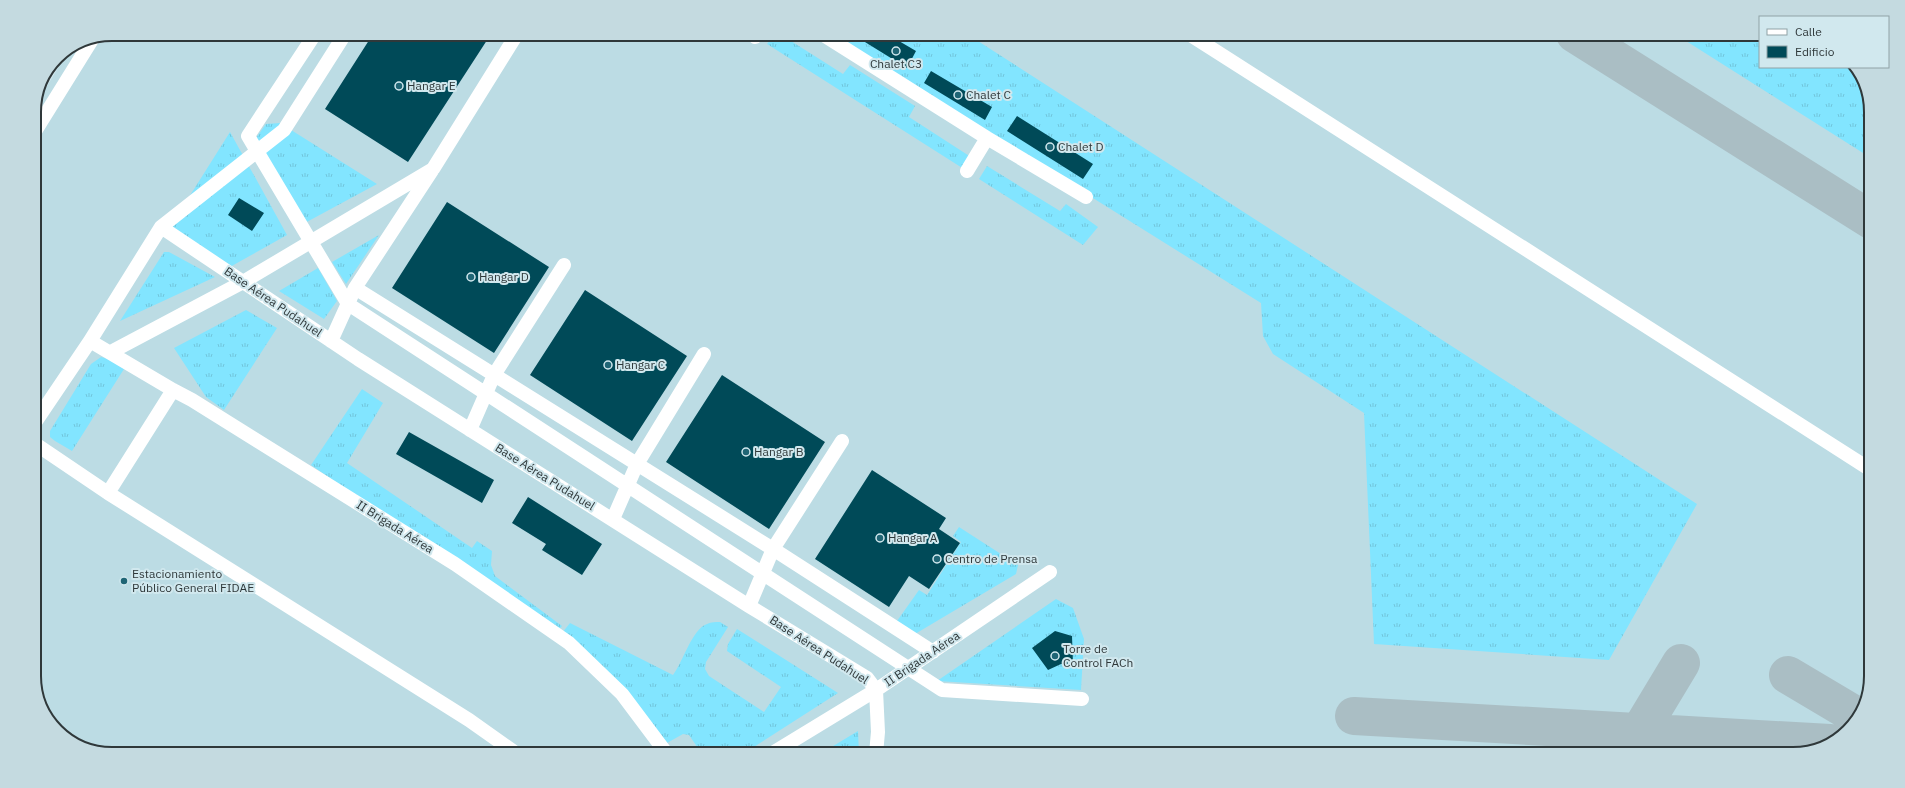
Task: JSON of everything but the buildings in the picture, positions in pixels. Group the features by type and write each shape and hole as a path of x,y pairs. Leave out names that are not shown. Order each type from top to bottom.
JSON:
{"street":[{"path":"310,41 248,136 348,304 942,690 1082,698"},
{"path":"41,414 90,341 161,227 284,130 340,41"},
{"path":"331,341 356,288 433,169 513,41"},
{"path":"833,41 987,138 1086,197"},
{"path":"1200,41 1864,466"},
{"path":"41,122 89,45"},
{"path":"967,172 987,138"},
{"path":"111,352 243,282 433,169"},
{"name":"Base Aérea Pudahuel","path":"161,227 331,341 470,430 749,606 867,678 876,690 878,732 877,747"},
{"path":"470,430 494,375 564,265"},
{"path":"356,288 773,549 933,652"},
{"name":"II Brigada Aérea","path":"90,341 192,400 448,560 569,643 622,694 662,747"},
{"path":"613,519 637,464 704,354"},
{"path":"108,493 173,390"},
{"path":"749,606 773,549 842,441"},
{"path":"41,448 108,493 469,720 507,747"},
{"name":"II Brigada Aérea","path":"782,747 876,690 1050,572"}],"shaded area":[{"path":"112,41 1759,41 1759,68 1849,68 1857,80 1863,98 1864,107 1864,681 1862,695 1855,712 1833,735 1812,745 1793,747 107,747 93,745 76,738 53,716 48,708 42,690 41,681 41,107 44,91 61,63 76,50 93,43"}],"green space":[{"path":"769,41 791,41 843,74 850,65 915,106 909,117 974,159 967,171 767,44"},
{"path":"841,41 978,41 1697,504 1609,660 1374,644 1364,413 1273,354 1263,336 1261,303"},
{"path":"1686,41 1759,41 1759,68 1849,68 1857,80 1863,98 1864,154"},
{"path":"280,123 377,184 303,224 256,138 266,124"},
{"path":"230,132 287,235 230,267 173,229 172,224"},
{"path":"987,166 1060,211 1066,204 1098,227 1083,245 979,179"},
{"path":"379,235 346,284 332,262"},
{"path":"164,252 169,252 215,277 120,321"},
{"path":"318,268 337,301 324,319 279,291"},
{"path":"246,310 277,328 224,410 206,397 174,348"},
{"path":"101,357 108,359 124,369 72,451 50,437 50,431 91,364"},
{"path":"362,389 383,403 347,463 472,548 477,541 492,551 491,565 495,576 562,626 555,634 311,465"},
{"path":"959,527 1018,565 1016,574 915,634 897,621 919,590 927,595 961,542 953,536"},
{"path":"1056,599 1073,608 1084,639 1081,690 937,681"},
{"path":"712,622 720,622 728,627 706,662 705,669 709,676 764,712 781,687 727,651 728,644 737,629 838,693 754,747 697,747 689,735 683,734 667,743 562,633 570,623 673,675 697,632 702,627"},
{"path":"858,731 859,747 832,747"}],"taxiway":[{"path":"1586,41 1864,216"},
{"path":"1640,731 1681,663"},
{"path":"1788,675 1854,714"},
{"path":"1354,716 1818,742"}],"place":[{"name":"Chalet C3","path":"896,51"},
{"name":"Hangar E","path":"399,86"},
{"name":"Chalet C","path":"958,95"},
{"name":"Chalet D","path":"1050,147"},
{"name":"Hangar D","path":"471,277"},
{"name":"Hangar C","path":"608,365"},
{"name":"Hangar B","path":"746,452"},
{"name":"Hangar A","path":"880,538"},
{"name":"Centro de Prensa","path":"937,559"},
{"name":"Estacionamiento Público General FIDAE","path":"124,581"},
{"name":"Torre de Control FACh","path":"1055,656"}]}
